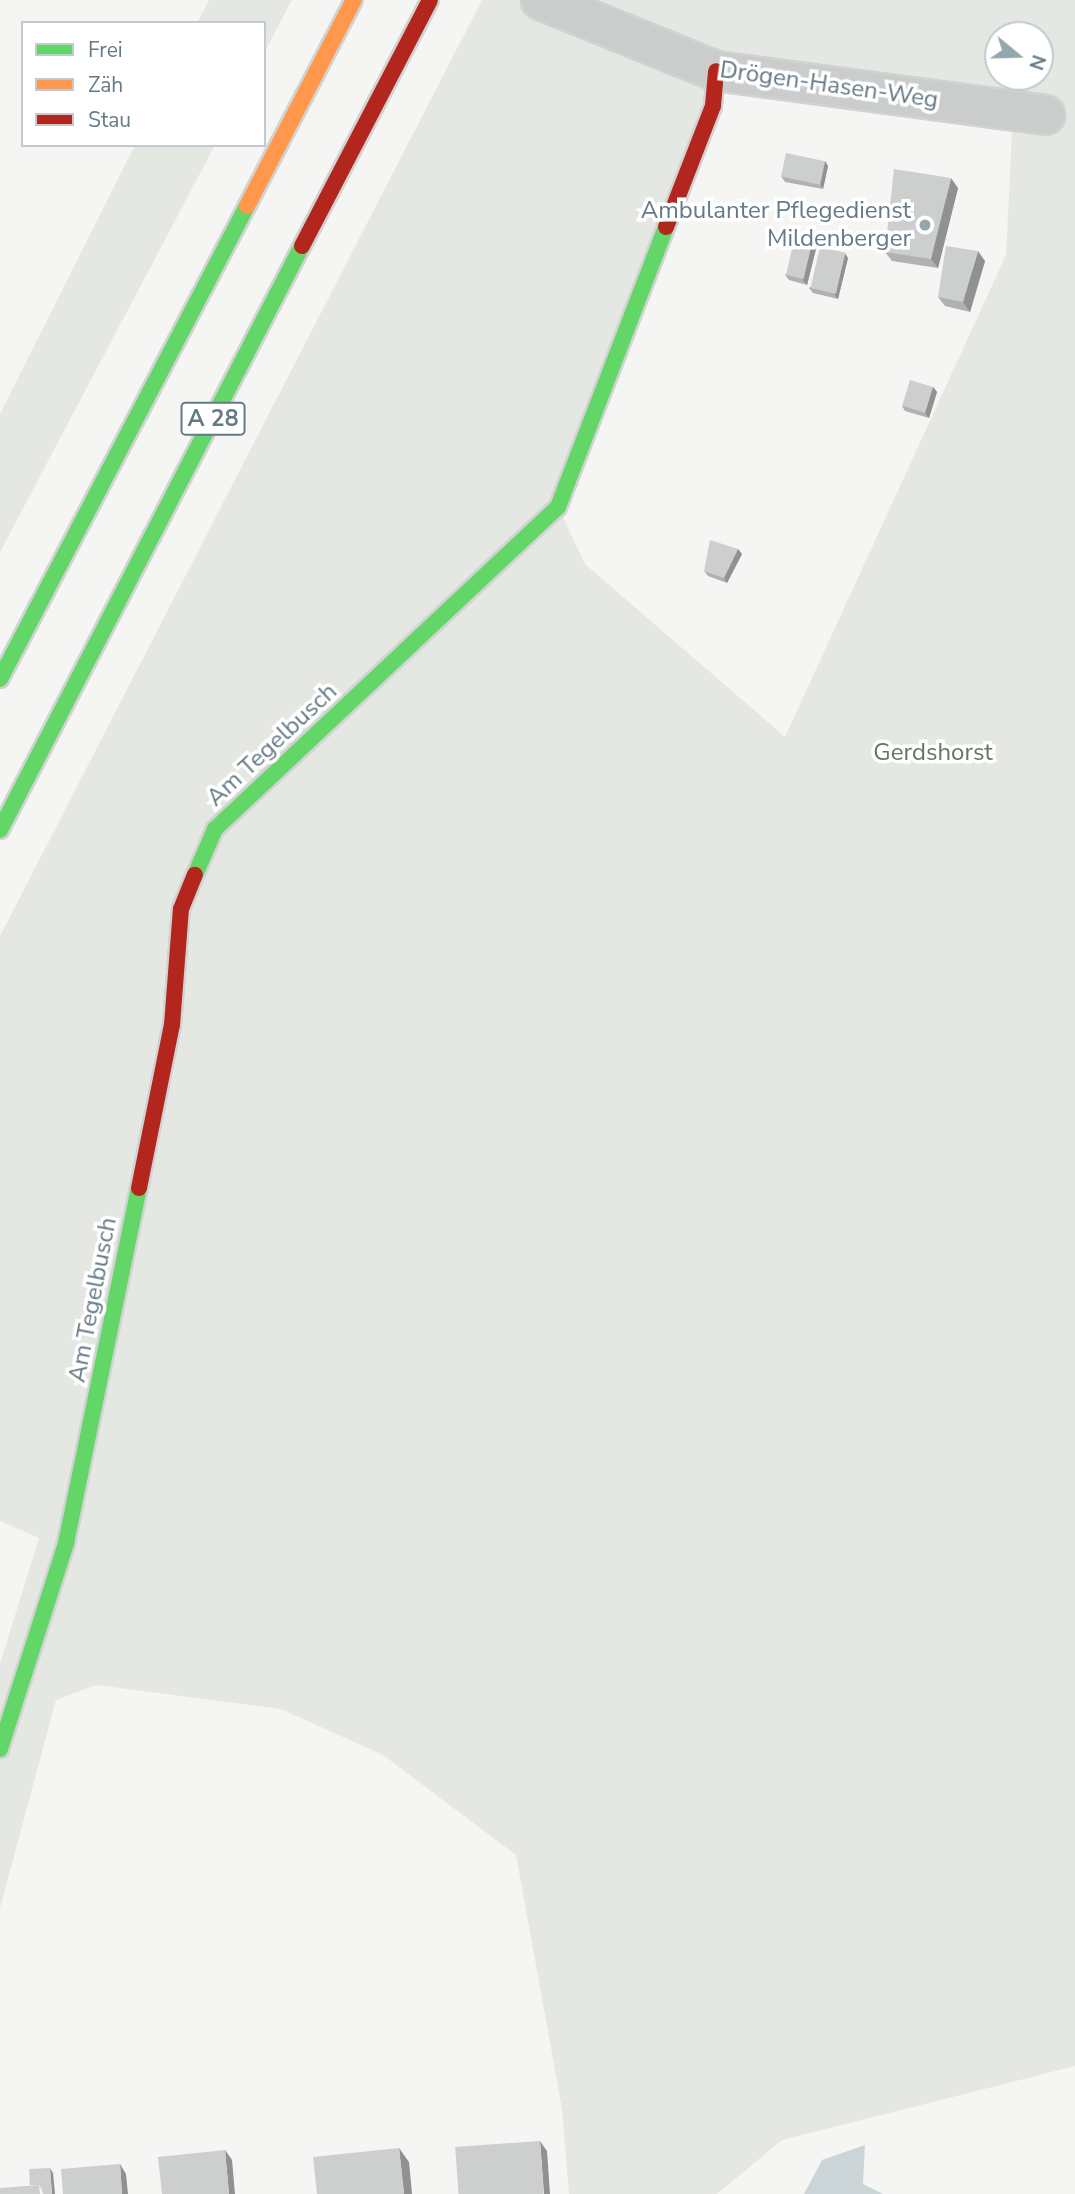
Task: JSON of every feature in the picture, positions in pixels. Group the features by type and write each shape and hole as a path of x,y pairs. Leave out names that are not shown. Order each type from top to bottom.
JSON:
{"main road":[{"name":"A 28","path":"0,679 355,0"},
{"name":"A 28","path":"0,830 428,4"},
{"name":"Am Tegelbusch","path":"0,1749 66,1544 172,1025 181,909 210,841 558,507 713,106 716,71"}],"street":[{"name":"Drögen-Hasen-Weg","path":"541,0 716,71 1045,115"}],"green space":[{"path":"209,0 292,0 266,49 266,21 198,21"},
{"name":"Gerdshorst","path":"482,0 1075,0 1075,2066 782,2140 717,2194 569,2194 562,2109 516,1855 383,1755 281,1709 96,1685 56,1700 0,1908 0,1664 39,1538 0,1521 0,936","holes":["716,71 1013,111 1006,255 785,737 585,564 558,507"]},
{"path":"134,147 214,147 0,552 0,414"}],"shaded area":[{"path":"865,2145 863,2184 883,2194 804,2194 822,2160"}],"building":[{"path":"786,153 825,161 820,185 781,176"},
{"name":"Ambulanter Pflegedienst Mildenberger","path":"894,169 951,178 931,259 885,252"},
{"path":"795,236 813,240 804,279 786,275"},
{"path":"946,246 978,251 963,302 938,297"},
{"path":"820,247 845,253 836,294 811,288"},
{"path":"910,380 933,387 925,413 902,406"},
{"path":"710,540 738,549 724,578 704,571"},
{"path":"540,2141 544,2194 458,2194 455,2147"},
{"path":"399,2148 404,2194 317,2194 313,2157"},
{"path":"225,2150 229,2194 162,2194 158,2157"},
{"path":"120,2164 122,2194 63,2194 61,2169"},
{"path":"50,2168 52,2194 43,2194 39,2185 30,2185 29,2169"},
{"path":"39,2185 40,2194 0,2194 0,2188"}],"traffic: fast":[{"path":"0,679 247,206"},
{"path":"195,875 215,829 558,507 666,227"},
{"path":"0,830 302,246"},
{"path":"0,1749 66,1543 139,1188"}],"traffic: slow":[{"path":"247,206 354,0"}],"traffic: jam":[{"path":"302,246 430,0"},
{"path":"666,227 713,106 716,71"},
{"path":"139,1188 172,1025 181,909 195,875"}],"place":[{"name":"Ambulanter Pflegedienst Mildenberger","path":"925,225"}]}
